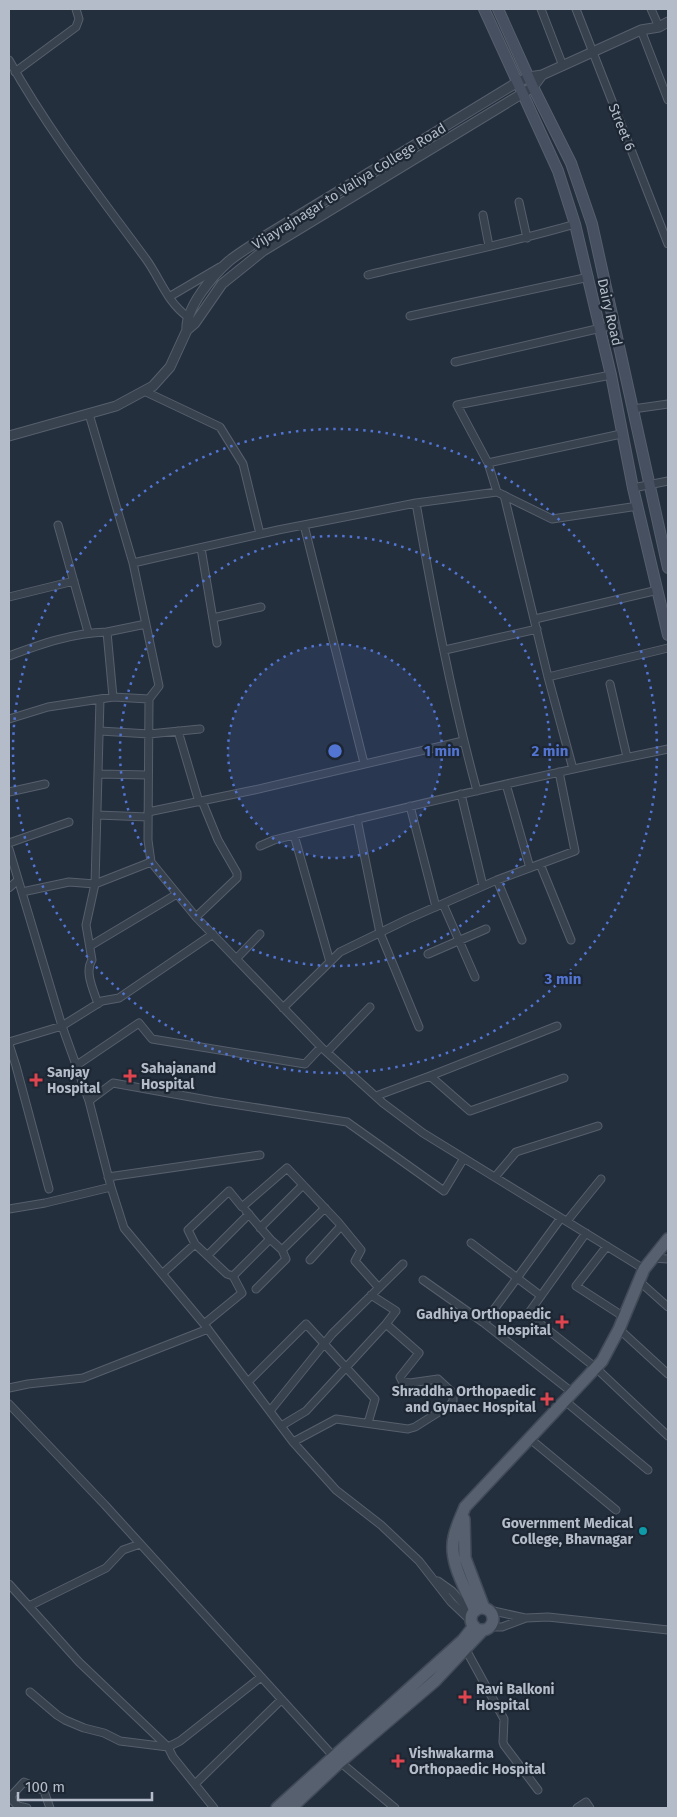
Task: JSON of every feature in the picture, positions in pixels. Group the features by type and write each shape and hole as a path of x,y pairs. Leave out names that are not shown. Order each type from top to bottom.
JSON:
{"main road":[{"name":"Dairy Road","path":"484,9 521,94 558,170 575,224 589,277 599,329 611,375 621,434 668,635"},
{"name":"Dairy Road","path":"498,9 570,163 592,224 668,568"},
{"path":"480,1618 458,1570 454,1555 453,1538 465,1508 602,1361 619,1329 644,1268 668,1239"},
{"path":"277,1808 435,1680 465,1648 480,1618"},
{"path":"291,1808 337,1760 463,1640 480,1618"}],"street":[{"path":"16,72 76,27 79,19 76,9"},
{"path":"541,9 563,66"},
{"name":"Street 6","path":"576,9 668,244"},
{"path":"651,9 659,27"},
{"name":"Vijayrajnagar to Valiya College Road","path":"9,436 116,406 153,386 170,367 187,330 195,323 222,284 263,251 521,94 531,82 542,75 641,30 659,27 668,22"},
{"path":"641,30 668,100"},
{"path":"9,60 38,110 148,262 175,307 188,317"},
{"name":"Vijayrajnagar to Valiya College Road","path":"187,330 186,322 200,294 229,261 265,236 516,83 531,82"},
{"path":"519,202 527,238"},
{"path":"483,215 489,246"},
{"path":"368,275 527,238 575,224"},
{"path":"169,297 229,261"},
{"path":"410,316 589,277"},
{"path":"455,362 614,325"},
{"path":"496,492 488,463 457,405 611,375"},
{"path":"144,391 220,426 243,464 260,534"},
{"path":"633,409 668,404"},
{"path":"89,414 133,563 158,686 149,699 148,814 150,862 196,917 283,1008 324,1050 376,1096 423,1133 644,1268"},
{"path":"488,463 621,434"},
{"path":"633,488 668,481"},
{"path":"133,563 260,534 416,502 496,492 552,519 638,506"},
{"path":"504,495 548,677 573,769"},
{"path":"416,502 431,591 463,741 477,791"},
{"path":"58,524 88,632"},
{"path":"304,525 364,763"},
{"path":"201,548 217,643"},
{"path":"9,597 74,581"},
{"path":"535,619 658,590"},
{"path":"213,618 261,607"},
{"path":"9,656 48,641 88,632 106,632 146,624"},
{"path":"445,650 537,629"},
{"path":"106,632 113,697"},
{"path":"548,677 668,648"},
{"path":"610,684 627,757"},
{"path":"9,719 48,708 113,697 149,699"},
{"path":"98,1004 91,983 89,965 92,960 86,925 95,884 100,699"},
{"path":"100,731 148,734 200,729"},
{"path":"178,732 200,801 238,878 196,917"},
{"path":"97,815 148,814 463,741"},
{"path":"260,846 274,840 410,806 668,749"},
{"path":"283,1008 340,952 483,886 575,851 559,772"},
{"path":"98,774 148,776"},
{"path":"9,792 46,784"},
{"path":"506,784 530,868"},
{"path":"461,794 483,886"},
{"path":"410,806 440,905 475,977"},
{"path":"357,819 380,933 419,1027"},
{"path":"9,843 69,822"},
{"path":"294,835 330,962"},
{"path":"9,849 62,1026 89,1101 108,1177 124,1228 206,1326 293,1442 336,1490 381,1525 419,1561 451,1602 480,1618 502,1627 526,1618"},
{"path":"22,892 69,882 95,884 150,862"},
{"path":"540,864 571,940"},
{"path":"9,888 18,880"},
{"path":"497,880 522,940"},
{"path":"90,946 177,894"},
{"path":"428,954 486,929"},
{"path":"49,1188 12,1068 9,1043 62,1026 98,1004 119,998 213,934"},
{"path":"236,958 260,934"},
{"path":"77,1065 139,1023 152,1039 305,1064 324,1050 370,1006"},
{"path":"376,1096 557,1026"},
{"path":"430,1076 470,1111 564,1078"},
{"path":"89,1101 113,1083 347,1122 444,1191 464,1158"},
{"path":"495,1177 516,1152 598,1126"},
{"path":"108,1177 260,1155"},
{"path":"242,1207 286,1168 342,1226 361,1250 355,1261 379,1288"},
{"path":"484,1323 517,1277 564,1219 601,1180"},
{"path":"260,1228 303,1185"},
{"path":"9,1209 45,1203 111,1187"},
{"path":"9,1388 83,1378 206,1326 242,1293 233,1276 195,1244 188,1230 229,1191 260,1228 282,1250 286,1259 256,1289"},
{"path":"282,1250 325,1208"},
{"path":"208,1255 249,1214"},
{"path":"310,1260 342,1226"},
{"path":"586,1233 528,1314 596,1368 668,1436"},
{"path":"233,1276 270,1239"},
{"path":"471,1243 541,1296"},
{"path":"163,1273 195,1244"},
{"path":"607,1246 576,1286 624,1317"},
{"path":"652,1258 668,1259"},
{"path":"270,1411 325,1343 403,1264"},
{"path":"423,1280 484,1323 569,1397 648,1470"},
{"path":"639,1281 668,1307"},
{"path":"281,1426 306,1411 396,1311 372,1295"},
{"path":"248,1382 306,1324 375,1399 368,1423"},
{"path":"293,1442 336,1419 408,1430 422,1423 453,1401 453,1392 438,1379 410,1383 402,1381 400,1377 419,1353 386,1324"},
{"path":"619,1329 668,1374"},
{"path":"9,1404 337,1760 395,1808"},
{"path":"530,1438 616,1510"},
{"path":"29,1606 106,1568 123,1550 140,1544"},
{"path":"9,1584 79,1662 168,1747 173,1757 214,1808"},
{"path":"480,1618 548,1617 668,1630"},
{"path":"465,1648 504,1719 504,1746 538,1790"},
{"path":"30,1692 57,1715 84,1728 97,1730 120,1742 168,1747 180,1741 261,1677"},
{"path":"195,1784 282,1700"},
{"path":"27,1808 12,1805 12,1795 24,1782 44,1791 50,1808"},
{"path":"577,1808 586,1802 590,1808"}],"place":[{"name":"Sahajanand Hospital","path":"130,1076"},
{"name":"Sanjay Hospital","path":"36,1080"},
{"name":"Gadhiya Orthopaedic Hospital","path":"562,1322"},
{"name":"Shraddha Orthopaedic and Gynaec Hospital","path":"547,1399"},
{"name":"Government Medical College, Bhavnagar","path":"643,1531"},
{"name":"Ravi Balkoni Hospital","path":"465,1697"},
{"name":"Vishwakarma Orthopaedic Hospital","path":"398,1761"}]}
